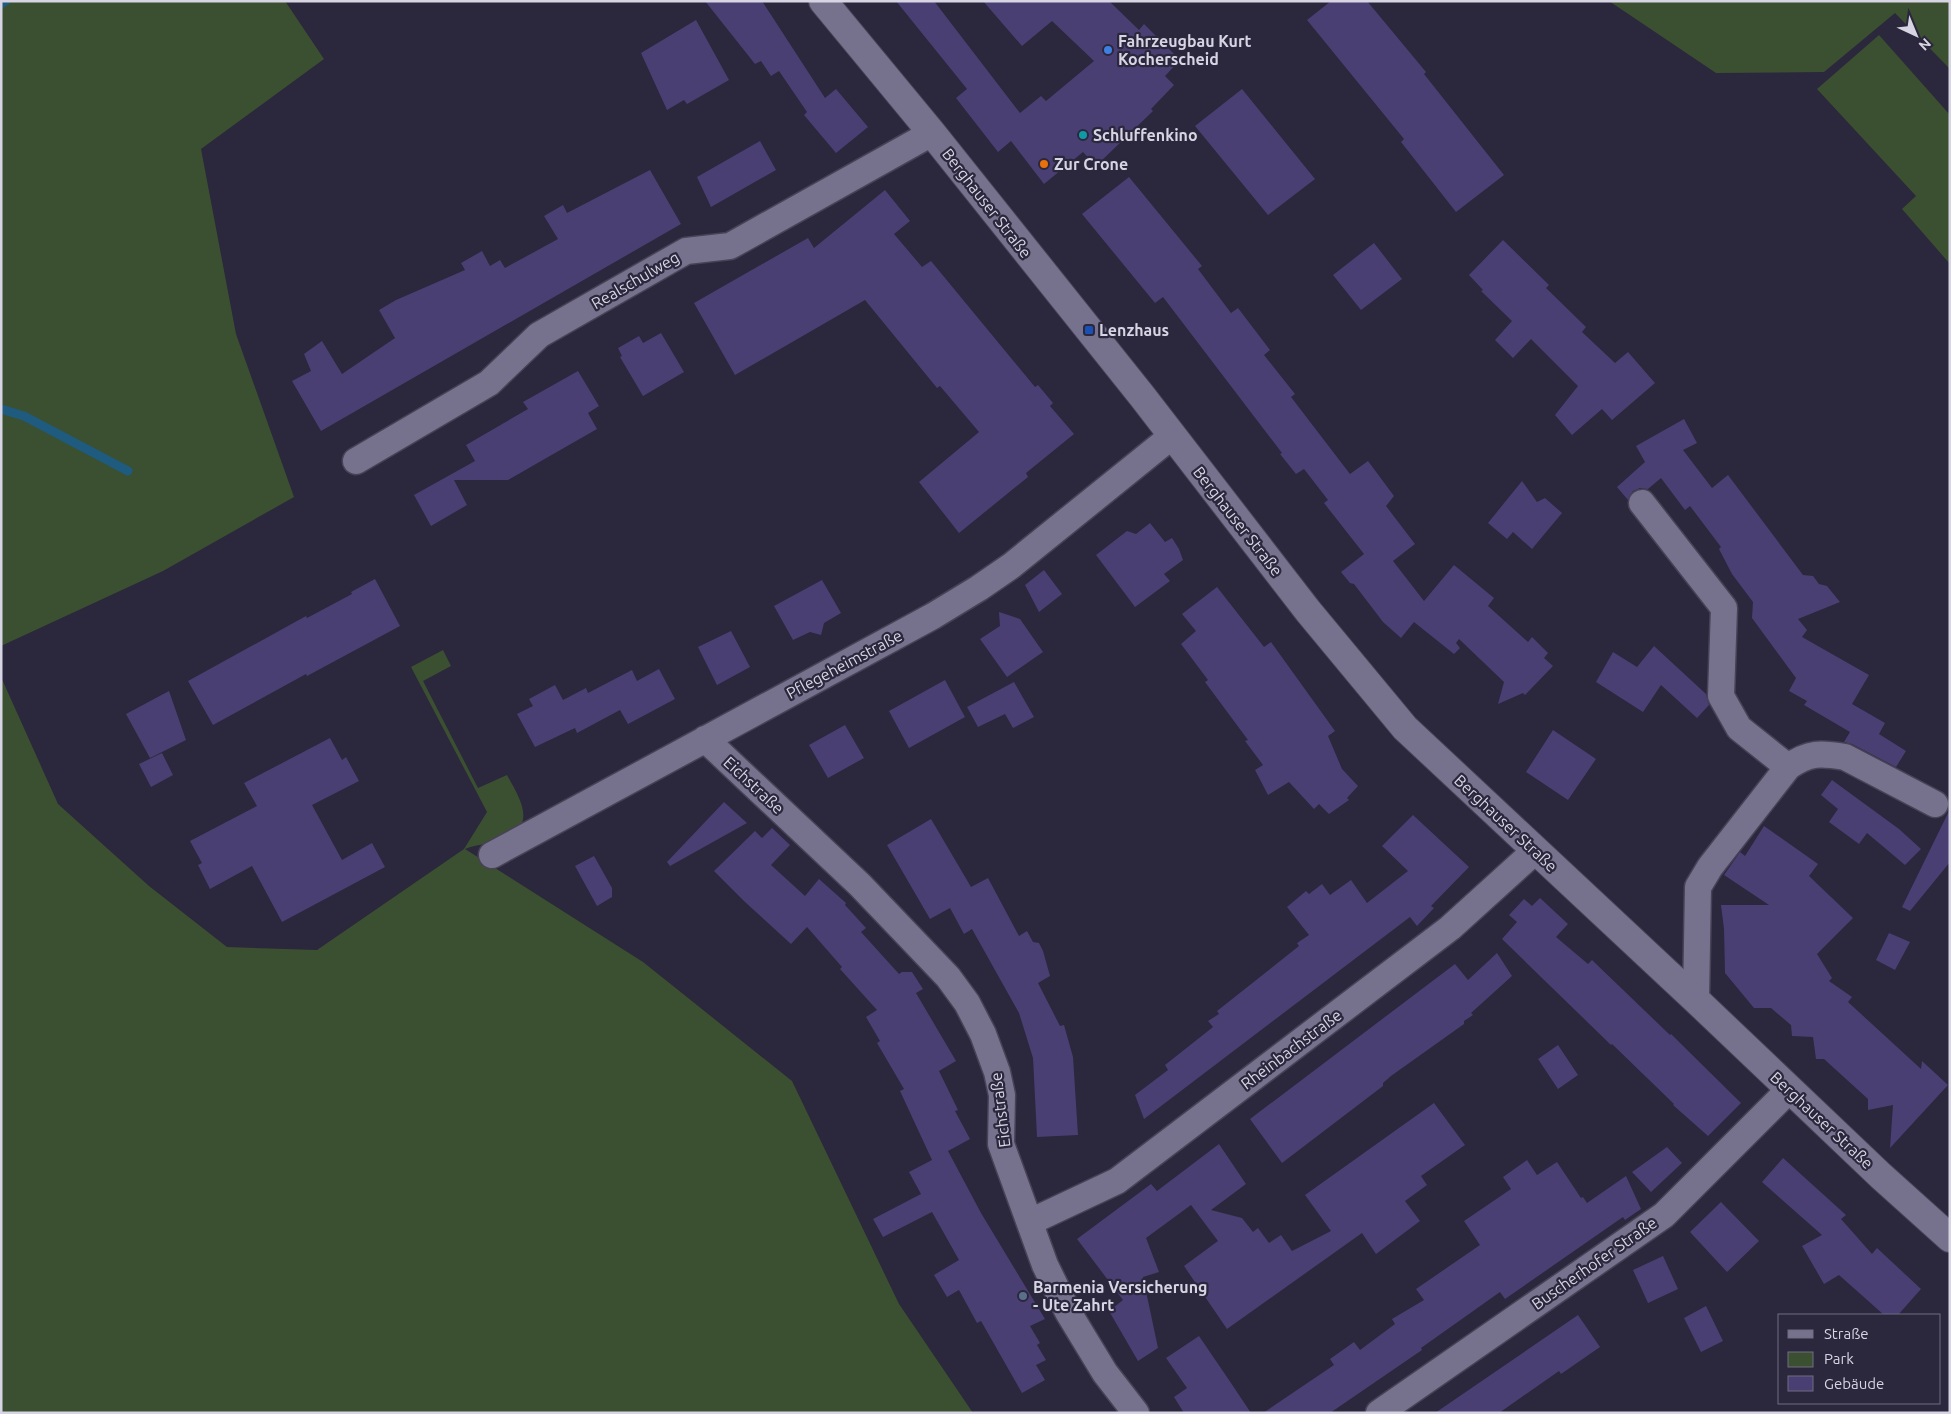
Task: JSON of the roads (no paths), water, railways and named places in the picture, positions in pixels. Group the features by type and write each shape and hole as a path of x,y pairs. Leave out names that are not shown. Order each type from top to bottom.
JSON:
{"street":[{"name":"Berghauser Straße","path":"823,1 932,133 1308,611 1404,728 1696,1000 1789,1090 1950,1238"},
{"name":"Realschulweg","path":"356,461 489,383 539,335 686,252 730,246 932,133"},
{"name":"Pflegeheimstraße","path":"492,855 933,616 979,588 1011,566 1172,436"},
{"path":"1642,503 1724,608 1721,696 1739,728 1788,767"},
{"name":"Eichstraße","path":"705,739 860,885 948,977 967,1003 983,1034 997,1072 1002,1095 1001,1144 1045,1265 1068,1312 1105,1373 1136,1413"},
{"path":"1696,1000 1698,887 1710,868 1788,767 1812,754 1829,754 1845,757 1935,804"},
{"name":"Rheinbachstraße","path":"1030,1222 1117,1181 1450,928 1535,851"},
{"name":"Buscherhofer Straße","path":"1379,1413 1664,1215 1789,1090"}],"waterway":[{"path":"1,4 6,1"},
{"path":"1,409 24,416 128,471"}],"place":[{"name":"Fahrzeugbau Kurt Kocherscheid","path":"1108,50"},
{"name":"Schluffenkino","path":"1083,135"},
{"name":"Zur Crone","path":"1044,164"},
{"name":"Lenzhaus","path":"1089,330"},
{"name":"Barmenia Versicherung - Ute Zahrt","path":"1023,1296"}]}
